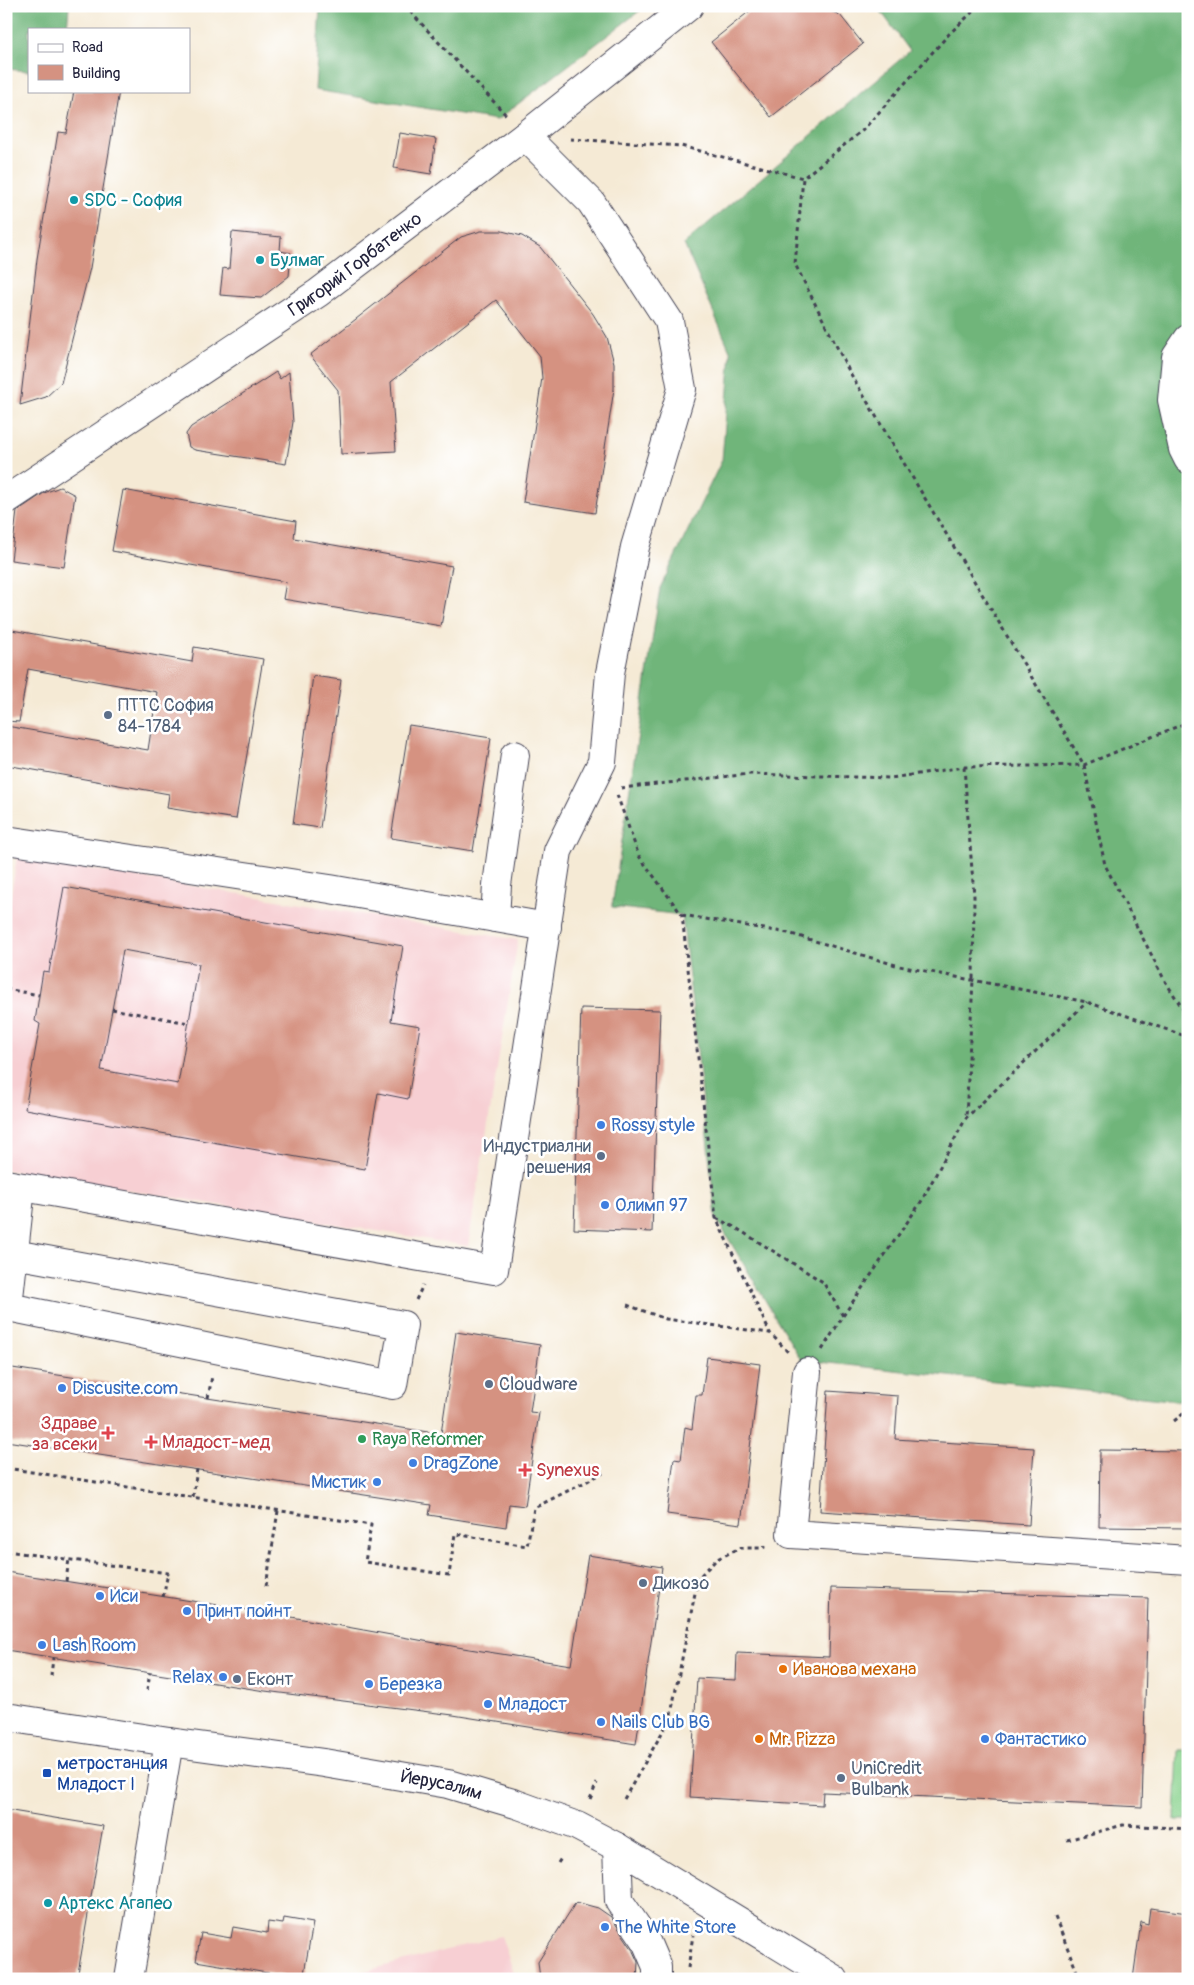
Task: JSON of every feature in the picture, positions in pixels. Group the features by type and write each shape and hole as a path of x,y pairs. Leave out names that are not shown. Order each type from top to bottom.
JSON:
{"street":[{"name":"Григорий Горбатенко","path":"6,500 318,293 525,136 689,6"},
{"path":"14,1254 403,1325 393,1385 8,1306 14,1254 14,1185 494,1270 558,851 602,762 610,673 635,547 682,389 669,321 591,202 525,136"},
{"path":"1188,339 1176,356 1172,400 1182,449 1188,459"},
{"path":"495,918 497,884 515,755"},
{"path":"6,840 330,889 547,927"},
{"path":"808,1372 791,1534 1188,1560"},
{"name":"Йерусалим","path":"6,1716 169,1742 324,1763 448,1784 516,1804 577,1826 617,1847 834,1979"},
{"path":"129,1979 169,1742"},
{"path":"617,1847 619,1901 645,1939 657,1967 656,1979"}],"path":[{"path":"405,6 525,136 681,146 803,178"},
{"path":"979,6 949,34 863,130 803,178 795,264 849,371 1084,765 1105,865 1165,981 1188,1017"},
{"path":"615,789 750,774 891,778 964,767 1084,765 1188,722"},
{"path":"964,767 974,896 973,980 966,1118"},
{"path":"610,797 615,789"},
{"path":"615,789 639,856 682,914 716,1218 770,1332 808,1372 843,1316 921,1202 966,1118 1087,1002"},
{"path":"682,914 788,934 899,966 1087,1002 1188,1037"},
{"path":"6,989 39,995"},
{"path":"112,1009 189,1022"},
{"path":"716,1218 736,1228 823,1282 843,1316"},
{"path":"403,1325 425,1280 410,1277 412,1255"},
{"path":"627,1305 666,1320 770,1332"},
{"path":"1174,1421 1188,1410"},
{"path":"6,1468 371,1525 365,1562 449,1575 455,1534 527,1546 534,1508 603,1473"},
{"path":"193,1497 197,1470"},
{"path":"266,1586 278,1511"},
{"path":"624,1799 670,1718 698,1578 717,1559 740,1548 763,1548"},
{"path":"6,1551 168,1572 163,1597"},
{"path":"66,1581 69,1559"},
{"path":"50,1676 53,1658"},
{"path":"147,1690 150,1673"},
{"path":"590,1799 597,1784"},
{"path":"1066,1840 1123,1825 1188,1829"},
{"path":"558,1863 562,1857"},
{"path":"1055,1917 1080,1979"},
{"path":"687,1970 694,1935"}],"shaded area":[{"path":"17,857 518,940 468,1246 6,1170 6,925"},
{"path":"501,1936 516,1979 335,1979"}],"green space":[{"path":"6,6 69,6 67,28 28,28 28,71 6,69"},
{"path":"320,6 646,6 497,120 315,90"},
{"path":"877,6 1188,6 1188,339 1176,357 1188,459 1188,1402 801,1360 716,1218 682,915 612,907 660,588 722,460 731,353 684,244 910,51"},
{"path":"1178,1750 1188,1750 1188,1820 1175,1820"}],"building":[{"path":"756,6 818,6 840,15 863,44 771,117 711,42"},
{"path":"74,92 119,92 90,268 61,383 46,397 20,405 37,259 58,132 66,133"},
{"path":"400,133 436,139 431,174 394,168"},
{"path":"481,231 502,231 522,236 540,247 593,314 607,337 614,363 614,389 595,513 523,502 542,378 540,356 496,300 391,382 396,451 341,454 338,390 310,355 461,237"},
{"name":"Булмаг","path":"232,232 281,237 280,251 291,253 289,276 261,298 220,295 223,268 229,269"},
{"path":"276,372 280,379 289,372 293,422 286,464 195,450 189,447 186,434 191,427"},
{"path":"60,487 75,495 64,567 11,560 17,511 44,493"},
{"path":"123,490 296,521 294,538 452,566 441,626 283,599 286,582 112,551"},
{"path":"6,629 192,662 194,647 263,659 236,819 167,808 169,794 6,765 6,726 148,750 157,692 28,669 19,722 6,721"},
{"path":"313,676 341,680 320,828 293,824"},
{"path":"409,725 491,738 473,851 391,838"},
{"path":"64,887 403,946 391,1021 420,1026 408,1099 378,1093 365,1169 25,1109 40,1024 35,1021 43,971 49,972","holes":["123,950 199,964 178,1084 101,1070"]},
{"path":"581,1008 660,1010 652,1232 574,1229"},
{"path":"456,1332 540,1345 530,1412 539,1413 525,1506 509,1504 506,1527 429,1515 431,1505 6,1441 6,1367 441,1434"},
{"path":"707,1357 760,1364 741,1524 667,1514 674,1459 681,1460 685,1427 692,1429 696,1395 702,1395"},
{"path":"828,1391 898,1396 895,1439 1034,1448 1029,1525 820,1511"},
{"path":"1100,1450 1188,1451 1188,1528 1099,1527"},
{"path":"588,1555 662,1567 636,1744 453,1715 265,1691 6,1650 6,1572 275,1614 463,1648 571,1665"},
{"name":"Фантастико","path":"831,1588 1148,1598 1142,1807 823,1792 822,1805 690,1797 697,1678 736,1680 737,1653 829,1657"},
{"name":"Артекс Агапео","path":"6,1810 103,1826 77,1979 6,1979"},
{"path":"576,1902 598,1908 611,1917 631,1947 638,1962 637,1979 540,1979 538,1962"},
{"path":"1150,1908 1188,1913 1188,1979 1133,1979 1141,1922 1148,1924"},
{"path":"284,1918 313,1923 303,1979 196,1961 201,1933 231,1938 233,1927 267,1933 268,1922 283,1924"}],"place":[{"name":"SDC - София","path":"74,200"},
{"name":"Булмаг","path":"260,260"},
{"name":"ПТТС София 84-1784","path":"108,715"},
{"name":"Rossy style","path":"601,1125"},
{"name":"Индустриални решения","path":"601,1156"},
{"name":"Олимп 97","path":"605,1205"},
{"name":"Cloudware","path":"489,1384"},
{"name":"Discusite.com","path":"62,1388"},
{"name":"Здраве за всеки","path":"108,1433"},
{"name":"Raya Reformer","path":"362,1439"},
{"name":"Младост-мед","path":"151,1442"},
{"name":"DragZone","path":"413,1463"},
{"name":"Synexus","path":"525,1470"},
{"name":"Мистик","path":"377,1482"},
{"name":"Дикозо","path":"643,1583"},
{"name":"Иси","path":"100,1596"},
{"name":"Принт пойнт","path":"187,1611"},
{"name":"Lash Room","path":"42,1645"},
{"name":"Иванова механа","path":"783,1669"},
{"name":"Relax","path":"223,1677"},
{"name":"Еконт","path":"237,1679"},
{"name":"Березка","path":"369,1684"},
{"name":"Младост","path":"488,1704"},
{"name":"Nails Club BG","path":"601,1722"},
{"name":"Mr. Pizza","path":"759,1739"},
{"name":"Фантастико","path":"985,1739"},
{"name":"метростанция Младост I","path":"47,1773"},
{"name":"UniCredit Bulbank","path":"841,1778"},
{"name":"Артекс Агапео","path":"48,1903"},
{"name":"The White Store","path":"605,1927"}]}
